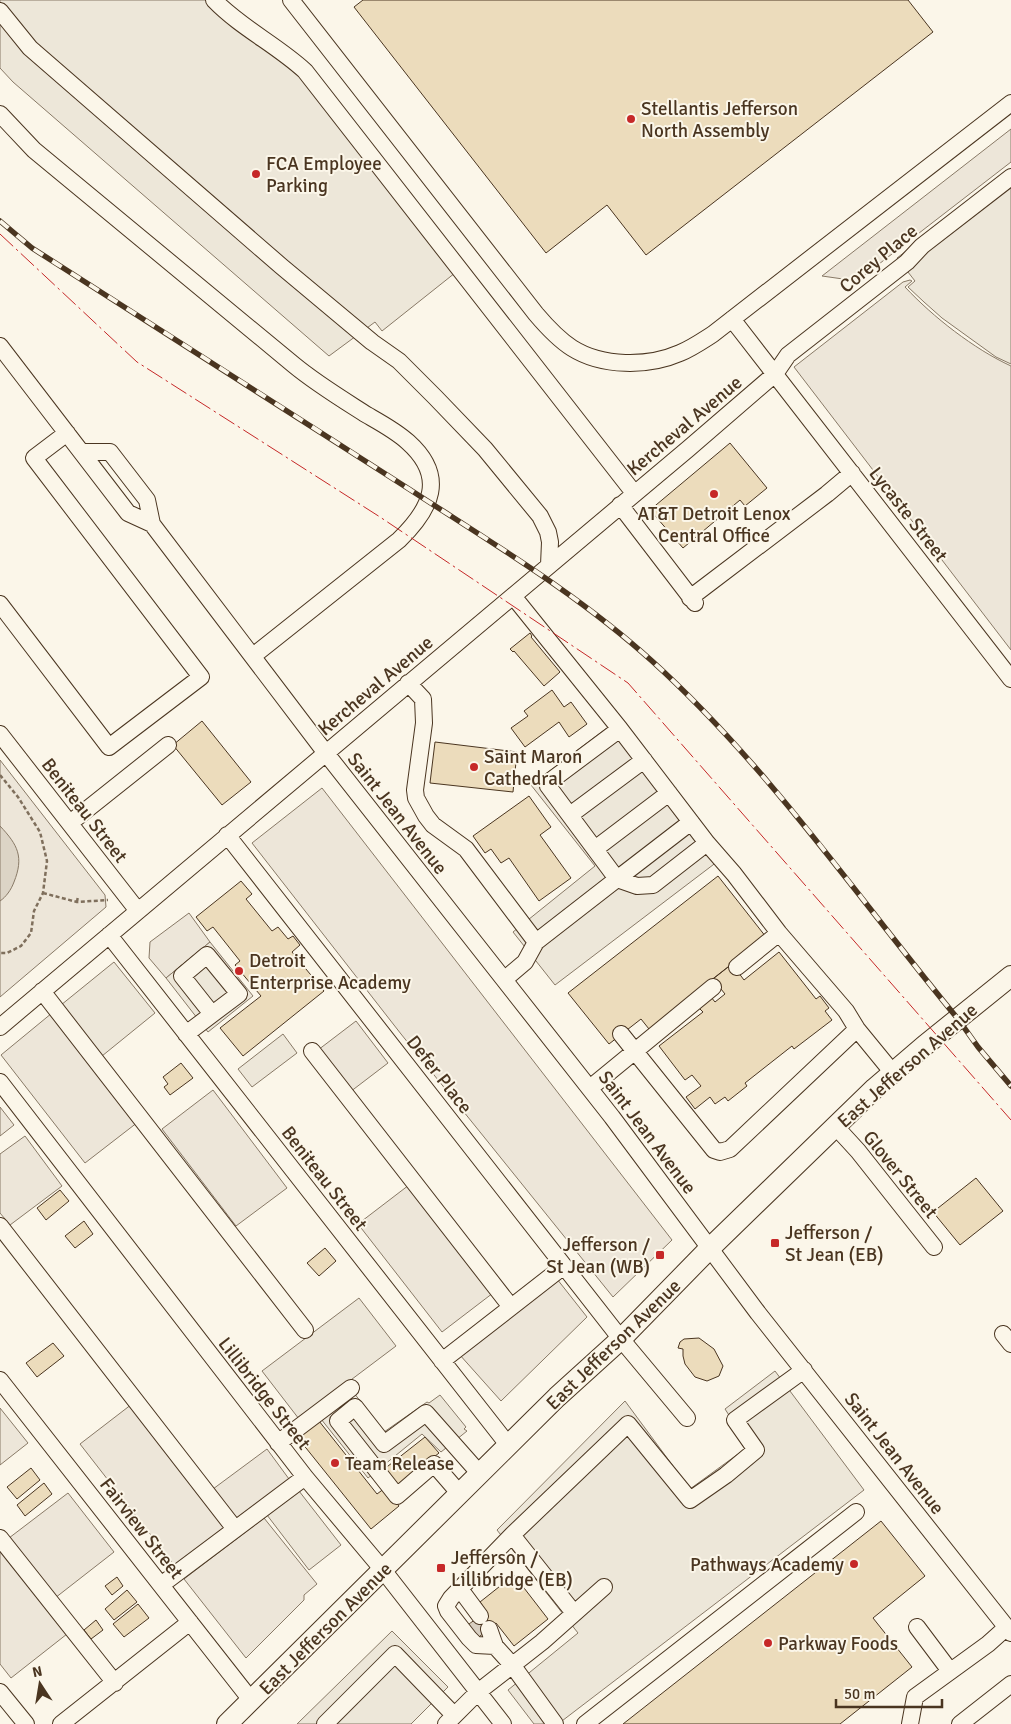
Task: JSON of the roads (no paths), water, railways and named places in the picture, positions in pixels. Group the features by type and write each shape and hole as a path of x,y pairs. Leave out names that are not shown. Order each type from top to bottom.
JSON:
{"main road":[{"name":"East Jefferson Avenue","path":"227,1724 557,1398 621,1339 710,1248 836,1127 924,1046 1011,976"}],"street":[{"path":"214,0 229,15 292,58 306,71 634,493"},
{"path":"291,0 553,334 573,348 602,360 636,363 652,361 679,354 697,344 1011,103"},
{"path":"0,11 30,48 281,266 399,361 435,396 485,449 544,522 548,532 549,565"},
{"path":"0,114 34,150 294,365 310,378 407,442 427,465 431,484 428,502 422,516 413,527 253,656"},
{"name":"Corey Place","path":"775,374 788,355 907,262 922,246 1011,177"},
{"name":"Lycaste Street","path":"732,319 1011,679"},
{"path":"0,346 128,513 152,524"},
{"name":"Kercheval Avenue","path":"0,1027 775,374"},
{"path":"0,604 109,747 202,678 34,458 67,433"},
{"path":"83,452 110,452 147,500 152,524"},
{"path":"620,505 692,601 852,473"},
{"name":"Saint Jean Avenue","path":"152,524 325,752 590,1088 758,1313 1009,1630"},
{"path":"513,596 620,729 707,843 734,874 779,933 846,1011 857,1029 893,1073"},
{"path":"408,684 423,699 424,723 415,790 419,807 433,824 466,849 536,942"},
{"path":"620,729 549,782 549,790 570,815 617,879 637,886 653,884 707,843"},
{"name":"Beniteau Street","path":"0,734 138,911"},
{"path":"70,823 168,745"},
{"path":"570,815 644,760"},
{"path":"595,849 669,793"},
{"path":"505,979 525,962 536,942 691,822"},
{"name":"Defer Place","path":"227,835 621,1339 687,1418"},
{"path":"737,967 779,933"},
{"name":"Beniteau Street","path":"109,935 509,1446"},
{"path":"590,1088 714,987"},
{"path":"42,991 305,1330"},
{"path":"186,1034 212,1014"},
{"path":"621,1034 714,1150 720,1152 730,1148 857,1029"},
{"path":"312,1051 511,1307"},
{"name":"Lillibridge Street","path":"0,1082 278,1443 383,1570 503,1724"},
{"name":"Glover Street","path":"836,1127 858,1151 934,1247"},
{"path":"0,1226 235,1529"},
{"path":"442,1361 564,1266"},
{"path":"495,1646 476,1645 446,1606 455,1594 512,1535 628,1424 690,1500 726,1475 756,1450 734,1420 804,1370"},
{"name":"Fairview Street","path":"0,1380 252,1700"},
{"path":"278,1443 351,1388"},
{"path":"460,1494 434,1464 397,1496 338,1421 355,1407 384,1444 426,1413 480,1474"},
{"path":"161,1584 305,1477"},
{"path":"585,1724 856,1512"},
{"path":"512,1535 574,1613"},
{"path":"0,1538 115,1683"},
{"path":"325,1724 395,1654 450,1720 478,1692 542,1642 604,1587"},
{"path":"455,1594 513,1666 555,1724"},
{"path":"61,1724 190,1622"},
{"path":"917,1627 950,1671"},
{"path":"910,1724 915,1697 1009,1630"},
{"path":"960,1724 1011,1684"},
{"path":"0,1692 26,1724"}],"tunnel":[{"path":"470,1624 479,1636"}],"railway":[{"path":"0,221 32,248 503,549 564,591 624,637 695,702 774,789 1011,1086"}],"place":[{"name":"Stellantis Jefferson North Assembly","path":"631,119"},
{"name":"FCA Employee Parking","path":"256,174"},
{"name":"AT&T Detroit Lenox Central Office","path":"714,494"},
{"name":"Saint Maron Cathedral","path":"474,767"},
{"name":"Detroit Enterprise Academy","path":"239,971"},
{"name":"Jefferson / St Jean (EB)","path":"775,1243"},
{"name":"Jefferson / St Jean (WB)","path":"660,1255"},
{"name":"Team Release","path":"335,1463"},
{"name":"Pathways Academy","path":"854,1564"},
{"name":"Jefferson / Lillibridge (EB)","path":"441,1568"},
{"name":"Parkway Foods","path":"768,1643"}]}
